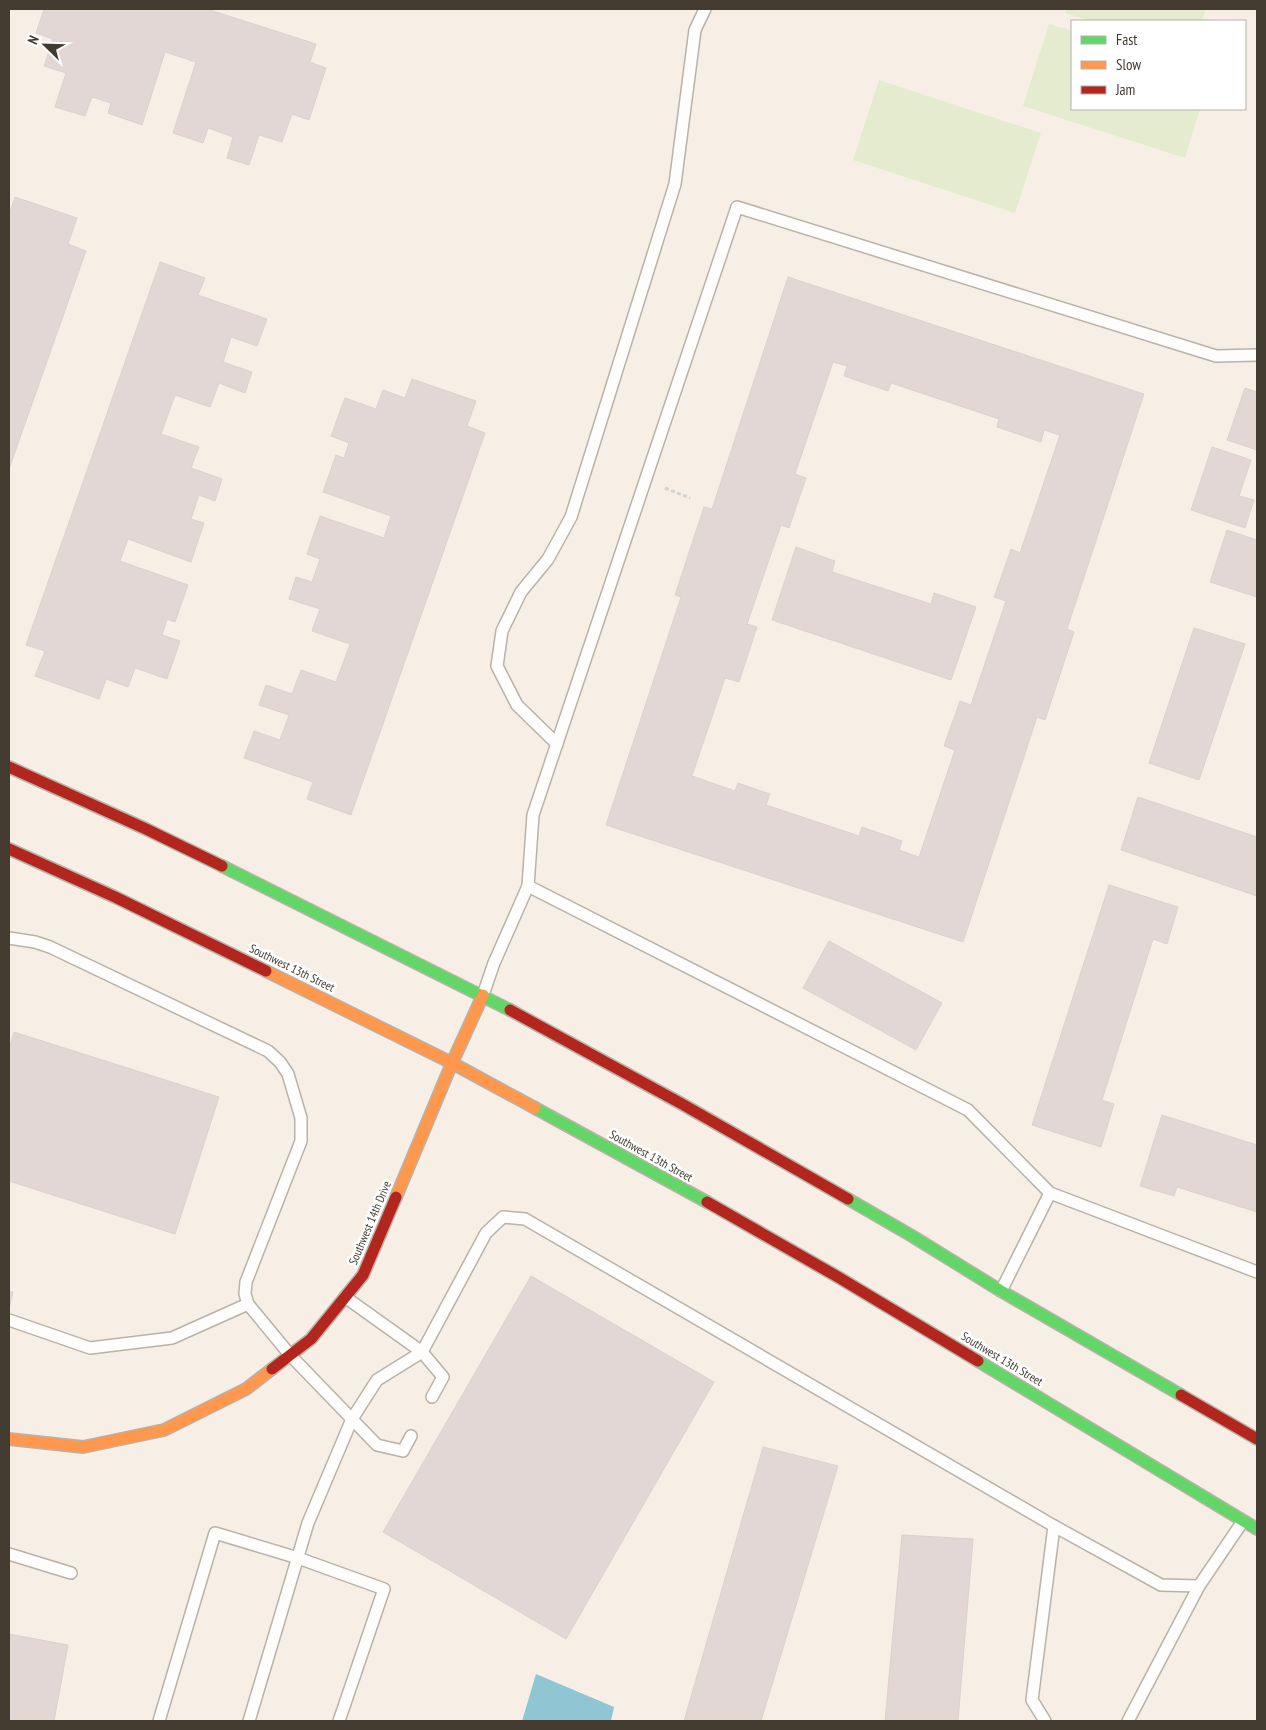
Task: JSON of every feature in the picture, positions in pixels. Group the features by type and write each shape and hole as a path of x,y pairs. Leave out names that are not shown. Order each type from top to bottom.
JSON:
{"main road":[{"path":"9,767 172,841 483,995 691,1109 912,1236 1257,1439"},
{"name":"Southwest 13th Street","path":"9,849 115,897 292,982 452,1063 648,1169 838,1277 1257,1528"},
{"name":"Southwest 14th Drive","path":"9,1439 83,1447 164,1430 246,1389 311,1338 363,1275 452,1063 483,995"}],"lane":[{"path":"557,744 517,705 497,666 502,631 521,592 548,559 571,517 675,184 695,30 705,9"},
{"path":"483,995 494,963 528,886 533,816 737,208 1216,356 1257,355"},
{"path":"528,886 968,1110 1050,1194 1257,1272"},
{"path":"9,938 35,942 50,947 268,1051 280,1062 288,1074 301,1118 301,1141 246,1282 244,1294 248,1304 290,1354 377,1446 403,1451 411,1436"},
{"path":"1002,1290 1050,1194"},
{"path":"249,1721 308,1523 352,1419 376,1380 422,1352 486,1233 503,1217 525,1219 1054,1526 1161,1585 1199,1586"},
{"path":"345,1297 422,1352 443,1376 432,1397"},
{"path":"9,1320 90,1348 172,1338 248,1304"},
{"path":"1128,1721 1199,1586 1243,1521"},
{"path":"1045,1721 1032,1700 1054,1526"},
{"path":"159,1721 215,1533 298,1558 384,1589 339,1721"},
{"path":"9,1554 71,1573"}],"green space":[{"path":"1067,9 1206,9 1202,20 1088,20 1065,13"},
{"path":"1049,24 1071,31 1071,110 1200,110 1185,158 1023,106"},
{"path":"879,80 1041,133 1015,213 853,160"}],"water":[{"path":"536,1674 614,1707 611,1721 522,1721"}],"building":[{"path":"44,9 207,9 316,44 310,62 326,68 309,120 292,114 282,142 259,135 249,165 227,158 233,137 208,128 203,143 173,133 196,62 165,52 142,125 108,113 111,103 92,97 85,116 55,107 66,73 44,66 53,39 36,33"},
{"path":"15,197 77,218 68,244 86,251 9,469 9,215"},
{"path":"160,262 205,278 198,295 267,319 257,346 231,337 223,362 252,372 245,393 219,383 210,407 175,395 161,434 199,447 191,468 222,479 215,501 199,495 191,519 204,523 191,562 128,539 120,561 188,585 175,622 167,619 162,635 180,641 167,679 135,668 128,687 106,679 99,699 35,676 45,651 26,645"},
{"path":"788,277 1144,394 1067,629 1074,632 1045,720 1037,717 963,942 606,825 681,597 675,595 704,507 712,509","holes":["833,362 847,366 844,376 888,391 891,383 999,419 997,427 1041,442 1044,430 1060,435 1020,553 1011,549 994,597 1006,601 971,705 960,701 944,746 955,750 919,857 899,850 902,841 862,827 859,836 766,805 770,794 738,783 735,791 692,776 725,678 739,682 757,627 747,624 781,525 789,528 806,478 795,474"]},
{"path":"412,379 476,401 467,426 485,433 351,815 307,799 313,782 244,758 254,731 280,740 289,715 259,705 266,685 292,694 301,670 336,682 350,644 312,631 320,609 289,599 296,577 312,582 320,559 307,554 320,516 384,538 391,516 323,492 336,455 344,458 349,443 331,436 345,398 376,409 383,390 405,398"},
{"path":"1245,388 1257,392 1257,450 1227,440"},
{"path":"1212,447 1251,460 1239,496 1254,500 1245,528 1191,510"},
{"path":"1227,530 1257,540 1257,597 1210,582"},
{"path":"796,547 835,561 832,572 931,604 934,593 976,607 951,680 772,620"},
{"path":"1194,628 1245,644 1199,780 1149,763"},
{"path":"1138,797 1257,837 1257,896 1121,850"},
{"path":"1109,885 1178,907 1167,944 1153,939 1102,1100 1114,1104 1101,1147 1032,1125"},
{"path":"829,941 942,1003 916,1050 803,988"},
{"path":"14,1032 219,1097 175,1234 9,1181 9,1049"},
{"path":"1162,1115 1257,1145 1257,1212 1177,1187 1174,1196 1140,1186"},
{"path":"531,1276 714,1382 566,1639 383,1532"},
{"path":"9,1291 13,1292 9,1309"},
{"path":"763,1447 838,1466 761,1721 684,1721"},
{"path":"902,1535 973,1539 958,1721 885,1721"},
{"path":"9,1634 68,1645 54,1721 9,1721"}],"traffic: fast":[{"path":"222,866 510,1010"},
{"path":"535,1108 707,1202"},
{"path":"848,1199 1001,1291 1181,1395"},
{"path":"978,1361 1257,1529"}],"traffic: slow":[{"path":"266,971 452,1063 535,1108"},
{"path":"396,1197 452,1063 483,995"},
{"path":"9,1439 83,1447 164,1430 246,1389 272,1369"}],"traffic: jam":[{"path":"9,767 146,829 222,866"},
{"path":"9,849 115,897 266,971"},
{"path":"510,1010 682,1104 848,1199"},
{"path":"272,1369 311,1339 363,1275 396,1197"},
{"path":"707,1202 838,1277 978,1361"},
{"path":"1181,1395 1257,1439"}]}
